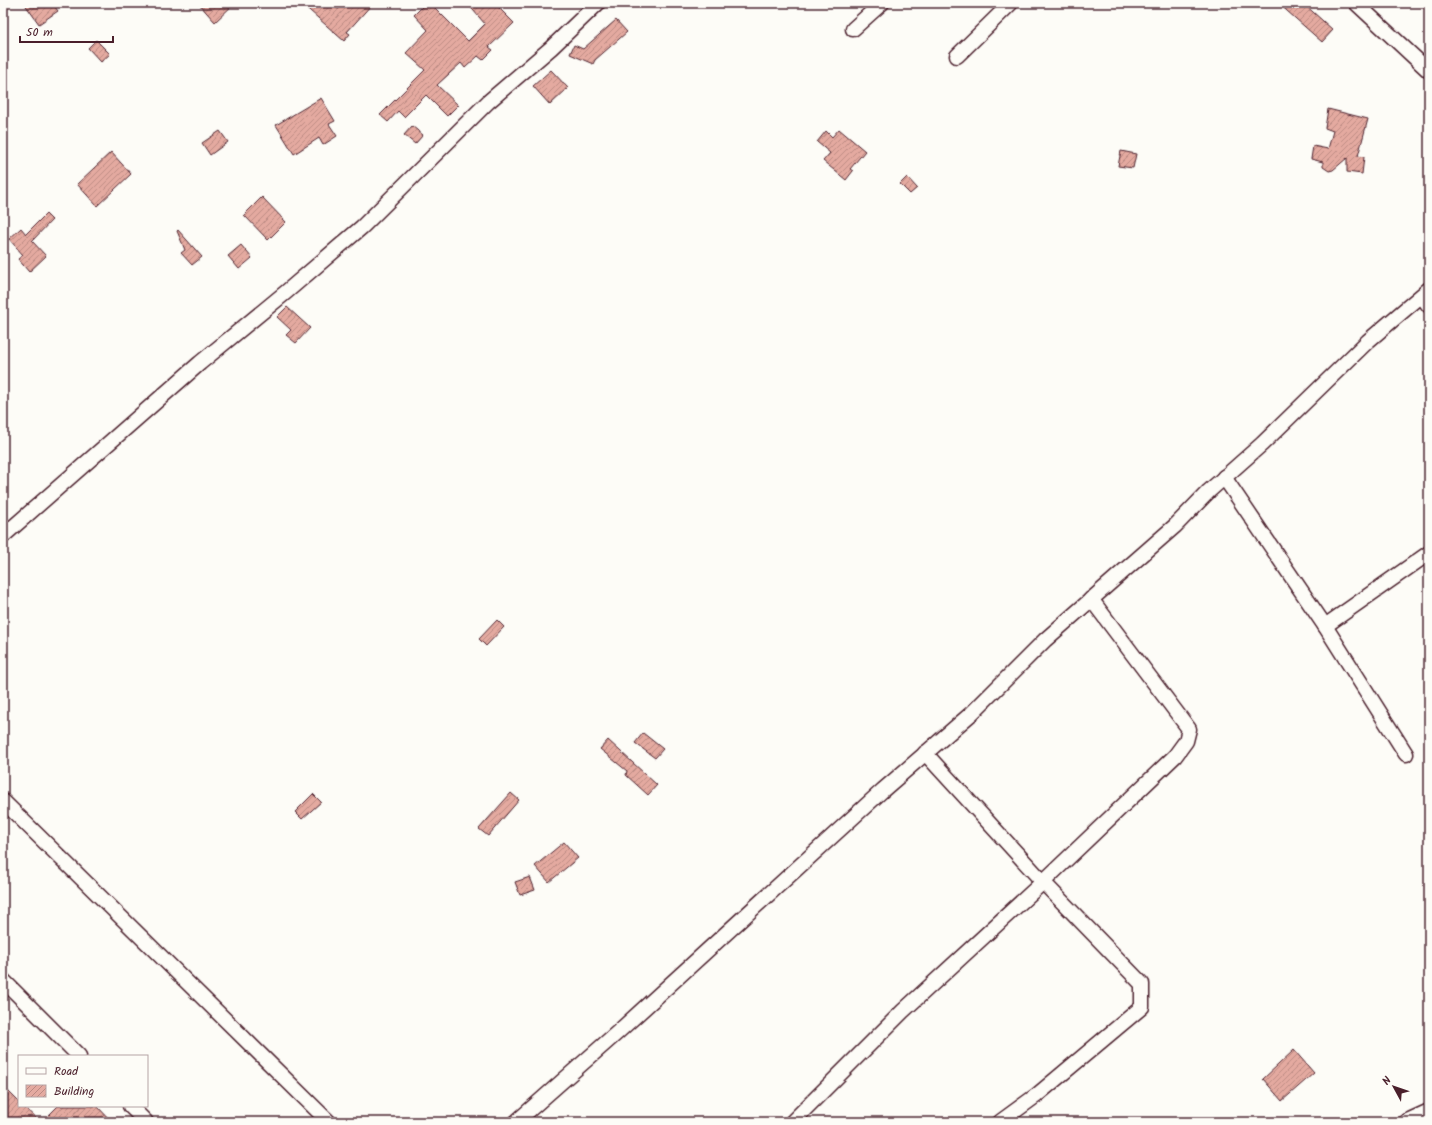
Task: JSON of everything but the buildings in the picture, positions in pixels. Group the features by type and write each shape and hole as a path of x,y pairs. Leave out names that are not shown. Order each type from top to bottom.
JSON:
{"street":[{"path":"3,536 200,363 362,227 488,102 551,48 598,3"},
{"path":"853,29 882,3"},
{"path":"957,56 1011,3"},
{"path":"1356,3 1429,71"},
{"path":"516,1122 618,1032 925,753 972,713 1045,640 1175,526 1209,491 1262,444 1368,341 1427,297"},
{"path":"1224,477 1325,626 1406,754"},
{"path":"1325,626 1429,553"},
{"path":"792,1122 903,1011 1043,882 1175,756 1186,741 1189,729 1091,599"},
{"path":"925,753 1043,882 1142,984 1142,1007 1037,1095 1000,1122"},
{"path":"3,801 329,1122"},
{"path":"3,980 78,1055"},
{"path":"131,1107 146,1122"},
{"path":"1405,1122 1429,1111"}]}
